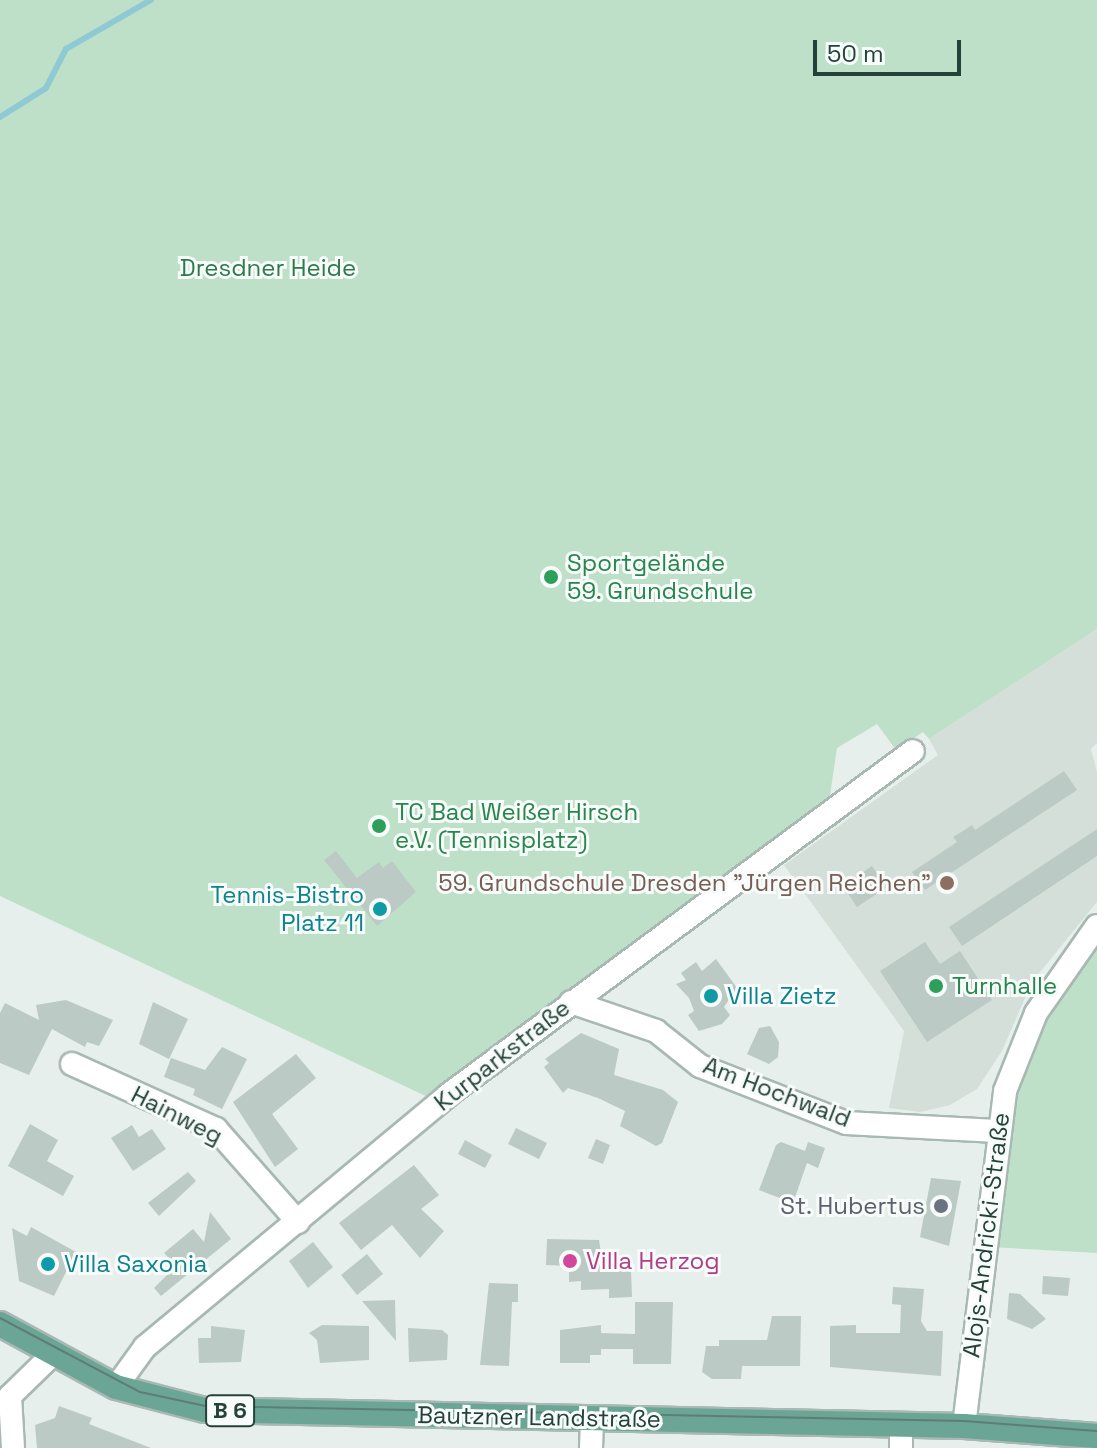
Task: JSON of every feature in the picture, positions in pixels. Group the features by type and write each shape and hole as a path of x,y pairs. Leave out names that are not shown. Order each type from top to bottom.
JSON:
{"main road":[{"name":"Bautzner Landstraße","path":"0,1324 116,1387 205,1410 592,1418 901,1436 964,1426 1097,1436"}],"street":[{"name":"Kurparkstraße","path":"116,1387 145,1347 448,1095 913,751"},
{"name":"Alojs-Andricki-Straße","path":"964,1426 997,1131 1005,1091 1036,1013 1097,926"},
{"name":"Am Hochwald","path":"571,1002 656,1031 700,1066 846,1123 997,1131"},
{"name":"Hainweg","path":"72,1064 216,1129 298,1222"},
{"path":"13,1448 5,1400 53,1354"},
{"path":"591,1448 592,1418"}],"shaded area":[{"name":"59. Grundschule Dresden \"Jürgen Reichen\"","path":"1097,629 1097,743 1091,749 1097,772 1097,902 1032,982 1002,1051 977,1089 950,1105 920,1112 889,1108 904,1031 784,865 938,755 929,739"}],"green space":[{"name":"Dresdner Heide","path":"0,0 1097,0 1097,629 929,739 923,732 896,750 877,724 837,748 829,802 430,1098 0,896"},
{"path":"1097,942 1097,1253 991,1247 1015,1094 1045,1018"}],"building":[{"path":"1064,771 1077,790 925,890 912,872 957,842 953,837 972,825 975,830"},
{"path":"1097,829 1097,856 962,946 949,927"},
{"name":"Tennis-Bistro Platz 11","path":"336,851 357,878 379,862 383,868 392,861 416,892 377,926 324,860"},
{"path":"872,866 887,887 857,907 843,886"},
{"name":"Turnhalle","path":"925,942 940,964 960,951 992,1000 927,1042 880,971"},
{"name":"Villa Zietz","path":"716,959 740,992 724,1007 730,1015 722,1024 699,1031 688,1015 694,1011 689,998 676,984 686,980 681,973 696,962 702,971"},
{"path":"66,1000 113,1020 99,1046 87,1042 85,1047 52,1029 29,1075 0,1063 0,1013 5,1003 39,1020 36,1005"},
{"path":"153,1002 188,1019 169,1059 139,1044"},
{"path":"770,1026 779,1042 778,1057 769,1064 747,1054 759,1028"},
{"path":"581,1033 619,1049 614,1075 663,1090 678,1102 662,1143 656,1146 620,1126 625,1111 568,1088 563,1093 544,1067 549,1063 545,1059"},
{"path":"222,1047 247,1059 222,1109 193,1095 195,1089 164,1077 171,1058 205,1070"},
{"path":"296,1054 316,1078 272,1114 298,1149 275,1167 233,1102"},
{"path":"30,1124 58,1140 47,1161 74,1176 63,1196 8,1166"},
{"path":"132,1125 139,1137 152,1129 166,1149 133,1171 111,1138"},
{"path":"516,1128 547,1143 539,1159 508,1144"},
{"path":"596,1139 610,1145 603,1164 588,1158"},
{"path":"465,1140 492,1155 485,1168 458,1154"},
{"path":"781,1142 805,1151 808,1142 825,1148 818,1168 807,1163 793,1203 759,1190 776,1145"},
{"path":"414,1165 439,1195 421,1209 444,1231 420,1258 392,1225 361,1250 339,1223"},
{"path":"188,1172 196,1181 159,1216 148,1203"},
{"name":"St. Hubertus","path":"931,1178 961,1181 949,1246 920,1237"},
{"path":"210,1212 231,1239 161,1296 154,1288 176,1266 164,1253 193,1229 204,1242"},
{"name":"Villa Saxonia","path":"31,1227 76,1252 54,1296 19,1281 12,1228 27,1236"},
{"path":"547,1239 599,1240 604,1272 631,1270 632,1297 609,1298 609,1289 581,1290 581,1281 569,1282 569,1266 546,1265"},
{"path":"313,1242 333,1267 308,1288 289,1261"},
{"path":"367,1254 383,1274 357,1295 341,1275"},
{"path":"1043,1276 1070,1278 1068,1296 1042,1294"},
{"path":"489,1283 518,1284 518,1302 512,1302 509,1366 480,1365"},
{"path":"893,1287 924,1289 921,1321 927,1331 943,1331 941,1376 830,1367 830,1326 856,1325 856,1333 900,1333 901,1305 892,1304"},
{"path":"1009,1293 1020,1294 1046,1319 1032,1329 1007,1319"},
{"path":"395,1300 396,1341 362,1301"},
{"path":"635,1302 673,1302 671,1364 633,1364 633,1349 601,1349 601,1355 590,1355 590,1363 560,1363 560,1330 601,1325 601,1333 635,1334"},
{"path":"772,1316 801,1316 800,1366 742,1366 741,1379 712,1379 702,1372 706,1346 719,1346 719,1340 767,1340"},
{"path":"322,1325 369,1326 369,1360 320,1363 317,1340 309,1333"},
{"path":"211,1326 245,1330 241,1362 199,1363 198,1338 211,1338"},
{"path":"408,1328 442,1330 448,1335 447,1360 409,1362"},
{"path":"59,1406 92,1418 89,1424 151,1448 37,1448 35,1425 55,1418"}],"waterway":[{"path":"0,117 46,88 66,49 151,0"}],"tram line":[{"path":"0,1318 140,1392 206,1406 964,1421 1097,1431"}],"place":[{"name":"Sportgelände 59. Grundschule","path":"551,577"},
{"name":"TC Bad Weißer Hirsch e.V. (Tennisplatz)","path":"379,826"},
{"name":"59. Grundschule Dresden \"Jürgen Reichen\"","path":"947,883"},
{"name":"Tennis-Bistro Platz 11","path":"380,909"},
{"name":"Turnhalle","path":"936,986"},
{"name":"Villa Zietz","path":"711,996"},
{"name":"St. Hubertus","path":"941,1206"},
{"name":"Villa Herzog","path":"570,1261"},
{"name":"Villa Saxonia","path":"48,1264"}]}
